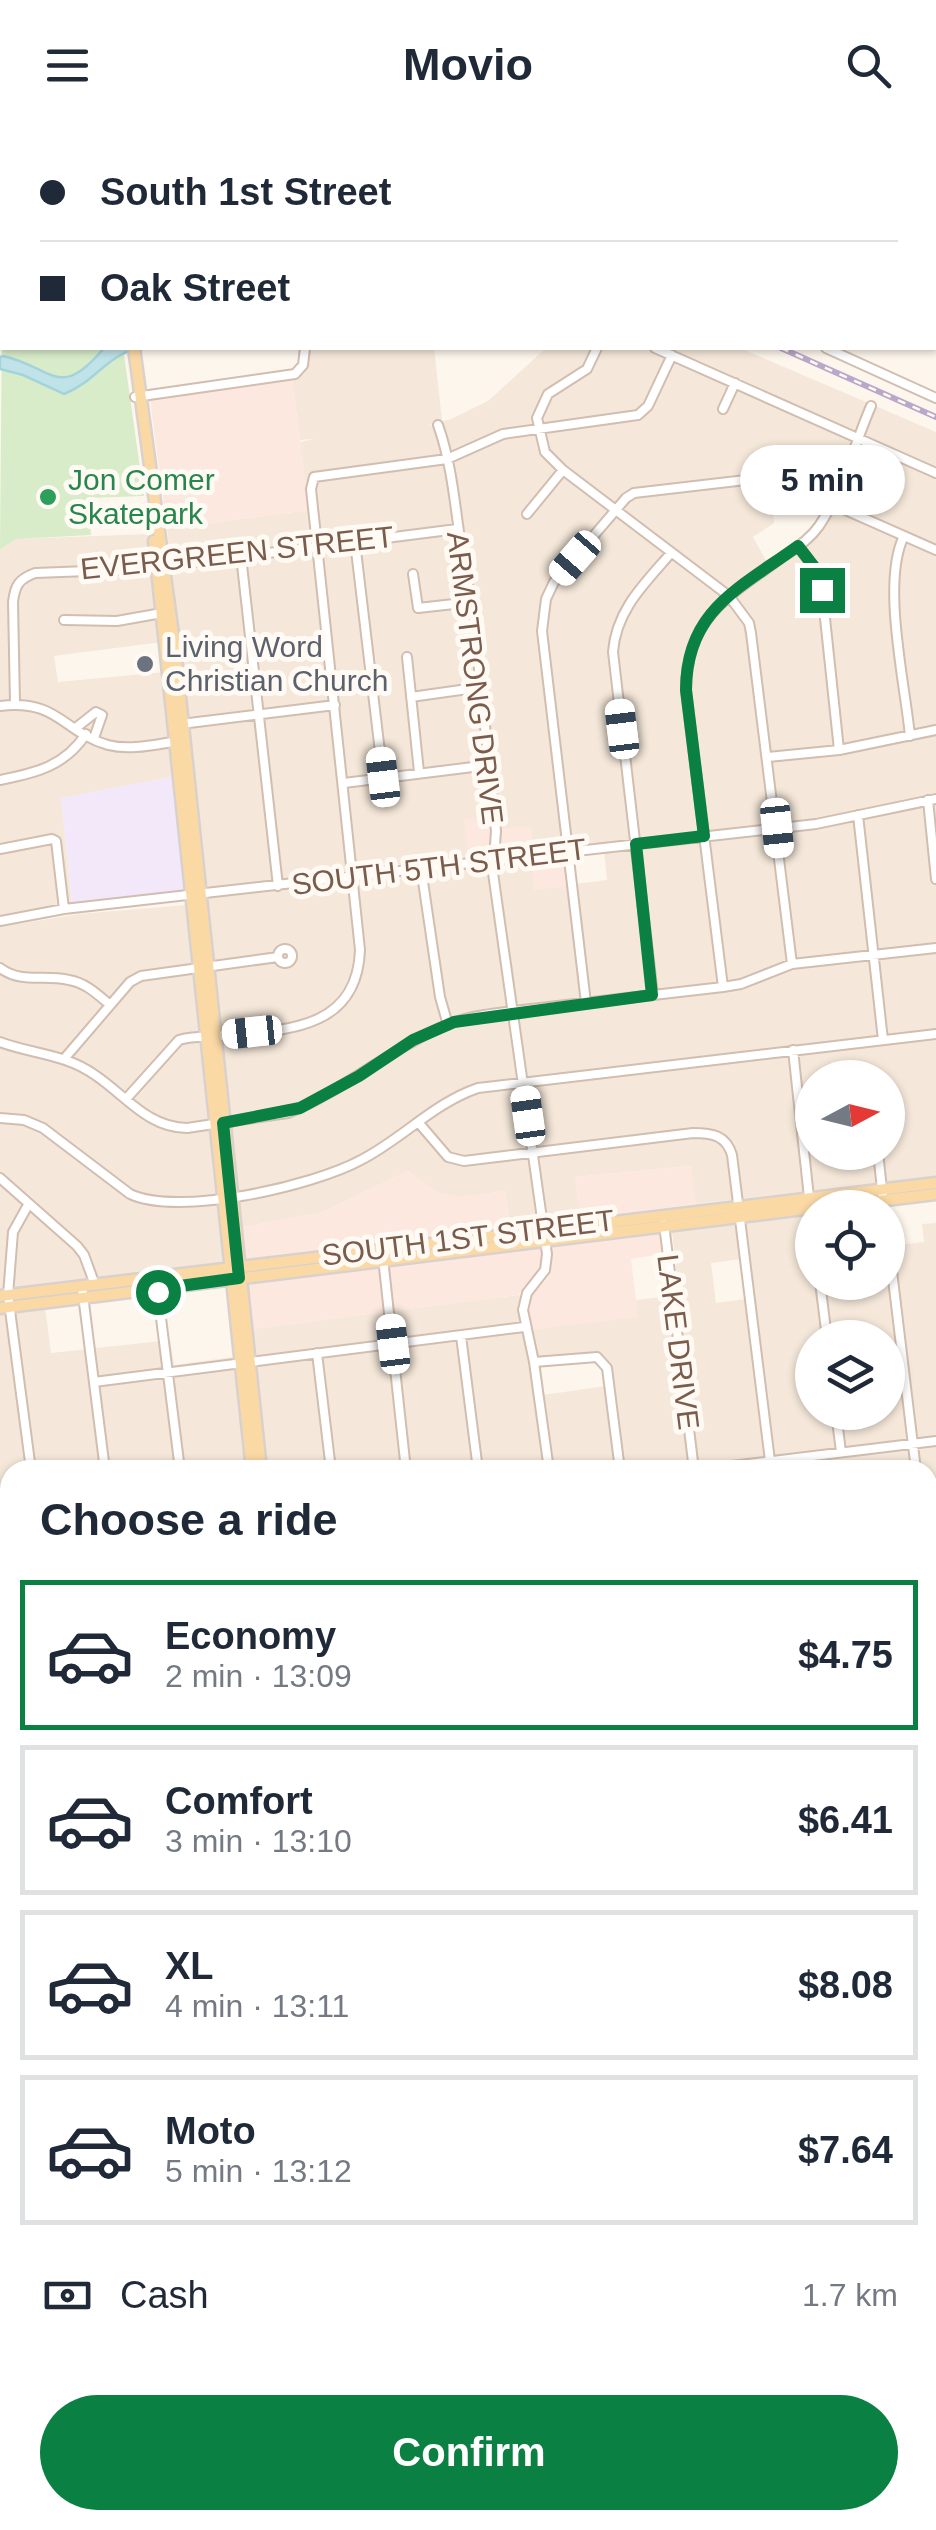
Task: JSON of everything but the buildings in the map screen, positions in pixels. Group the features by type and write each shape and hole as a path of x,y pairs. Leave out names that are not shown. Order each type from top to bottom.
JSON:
{"main road":[{"path":"131,351 179,724 251,1460"},
{"path":"161,566 162,613 179,724"},
{"name":"SOUTH 1ST STREET","path":"905,1192 936,1183"},
{"name":"SOUTH 1ST STREET","path":"905,1197 936,1194"},
{"name":"SOUTH 1ST STREET","path":"83,1292 95,1285 156,1276 234,1273 795,1207"},
{"name":"SOUTH 1ST STREET","path":"5,1301 158,1289 234,1273"},
{"path":"244,1362 259,1460"}],"street":[{"path":"138,397 295,374 303,365 306,350"},
{"path":"596,350 587,369 548,394 537,418 545,452 563,470 729,596 748,623 792,964"},
{"path":"661,350 936,474"},
{"path":"830,350 936,398"},
{"path":"126,1099 168,1048 186,1038 304,1025 346,999 354,989 359,963 344,783 310,481 320,475 447,459 485,440 539,429 622,420 643,412 672,355"},
{"path":"724,409 736,384"},
{"path":"723,987 686,666 696,634 729,596 818,528 870,406"},
{"name":"ARMSTRONG DRIVE","path":"438,425 472,602 496,832 493,873 545,1234"},
{"path":"527,514 563,470"},
{"path":"586,1003 542,630 554,582 634,492 763,478 782,482 936,550"},
{"name":"EVERGREEN STREET","path":"14,626 15,587 22,578 34,573 161,566 456,529"},
{"path":"904,536 896,553 894,588 910,736"},
{"path":"356,542 383,777"},
{"path":"798,546 818,572 822,590 838,750"},
{"path":"652,995 614,640 628,604 671,552"},
{"path":"241,556 278,886"},
{"path":"412,574 418,608 472,602"},
{"path":"64,620 117,622 162,613"},
{"path":"0,630 14,626 15,704"},
{"path":"407,657 420,772"},
{"path":"411,697 482,687"},
{"path":"179,724 335,704"},
{"path":"0,706 40,706 90,736 126,747 180,741"},
{"path":"0,780 51,767 69,757 90,736 102,715 96,712 77,727"},
{"path":"768,757 838,750 936,730"},
{"path":"344,783 489,765"},
{"path":"932,800 936,880"},
{"name":"SOUTH 5TH STREET","path":"0,921 64,909 777,828 932,800"},
{"path":"858,815 883,1040"},
{"path":"0,849 56,841 64,909"},
{"path":"421,868 440,997 448,1025"},
{"path":"0,1042 64,1059 97,1076 161,1125 187,1128 300,1108 359,1076 413,1040 448,1025 512,1012 740,984 792,964 936,948"},
{"path":"64,1059 130,982 141,976 278,958"},
{"path":"0,968 18,978 66,978 79,982 110,1004"},
{"path":"0,1118 24,1120 44,1128 130,1194 164,1202 303,1184 342,1169 396,1139 466,1092 936,1034"},
{"path":"793,1050 811,1190"},
{"path":"418,1122 441,1151 454,1159 710,1133 726,1141 739,1211 770,1460"},
{"path":"0,1178 84,1255 95,1285"},
{"path":"28,1206 14,1232 5,1301 29,1460"},
{"name":"LAKE DRIVE","path":"663,1220 695,1460"},
{"path":"545,1234 546,1266 526,1296 524,1328 534,1362 548,1460"},
{"path":"382,1255 405,1460"},
{"path":"156,1276 179,1460"},
{"path":"83,1292 104,1460"},
{"path":"896,1300 915,1460"},
{"path":"94,1382 524,1328"},
{"path":"461,1336 477,1460"},
{"path":"317,1353 331,1460"},
{"path":"534,1362 598,1357 607,1368 619,1460"},
{"path":"838,1430 841,1452"},
{"path":"778,1460 936,1440"},
{"path":"282,2530 290,2530"}],"shaded area":[{"path":"310,350 434,350 442,420 427,426 451,419 488,401 544,350 745,350 936,432 936,1176 696,1204 690,1166 576,1177 580,1218 510,1228 505,1191 461,1197 438,1193 408,1171 323,1212 238,1228 167,529 309,510 300,442 315,439 300,440 292,379 304,373","holes":["772,482 823,502 807,535 767,562 753,537 774,523","604,851 607,880 576,884 573,854"]},
{"path":"292,378 309,510 167,529 150,400"},
{"path":"148,534 162,642 54,656 58,682 165,672 172,777 61,798 72,904 0,917 0,549 17,539"},
{"path":"172,777 185,891 72,904 61,798"},
{"path":"490,817 494,854 468,856 464,820"},
{"path":"531,826 533,850 501,853 499,829"},
{"path":"566,855 569,886 534,890 531,859"},
{"path":"186,905 223,1262 0,1291 0,927 79,914"},
{"path":"691,1166 696,1204 580,1218 575,1177"},
{"path":"408,1171 438,1193 461,1197 505,1191 510,1228 245,1261 241,1258 238,1228 323,1212"},
{"path":"795,1217 795,1300 905,1300 905,1244 924,1242 922,1224 936,1223 936,1460 267,1460 252,1329 518,1295 532,1296 528,1306 637,1317 636,1300 679,1295 672,1231","holes":["741,1259 746,1299 716,1303 711,1263","597,1359 603,1363 606,1386 543,1395 541,1367"]},
{"path":"659,1232 662,1254 631,1259 638,1317 529,1330 528,1306 549,1276 552,1245"},
{"path":"538,1245 542,1249 542,1268 518,1295 394,1311 388,1265"},
{"path":"379,1266 385,1312 252,1329 246,1283"},
{"path":"45,1307 51,1353 170,1340 174,1365 234,1357 247,1460 0,1460 0,1313"}],"green space":[{"path":"2,350 123,350 144,496 89,498 91,535 17,539 0,549"}],"water":[{"path":"102,350 132,350 64,394 0,369 0,357 65,377 89,364"}],"railway":[{"path":"785,350 936,417"}],"place":[{"name":"Jon Comer Skatepark","path":"48,497"},
{"name":"Living Word Christian Church","path":"145,664"}],"route":[{"path":"158,1292 239,1278 223,1123 300,1108 359,1076 413,1040 454,1022 652,995 636,844 704,836 686,690 690,648 711,613 798,546 818,572 822,590"}]}
